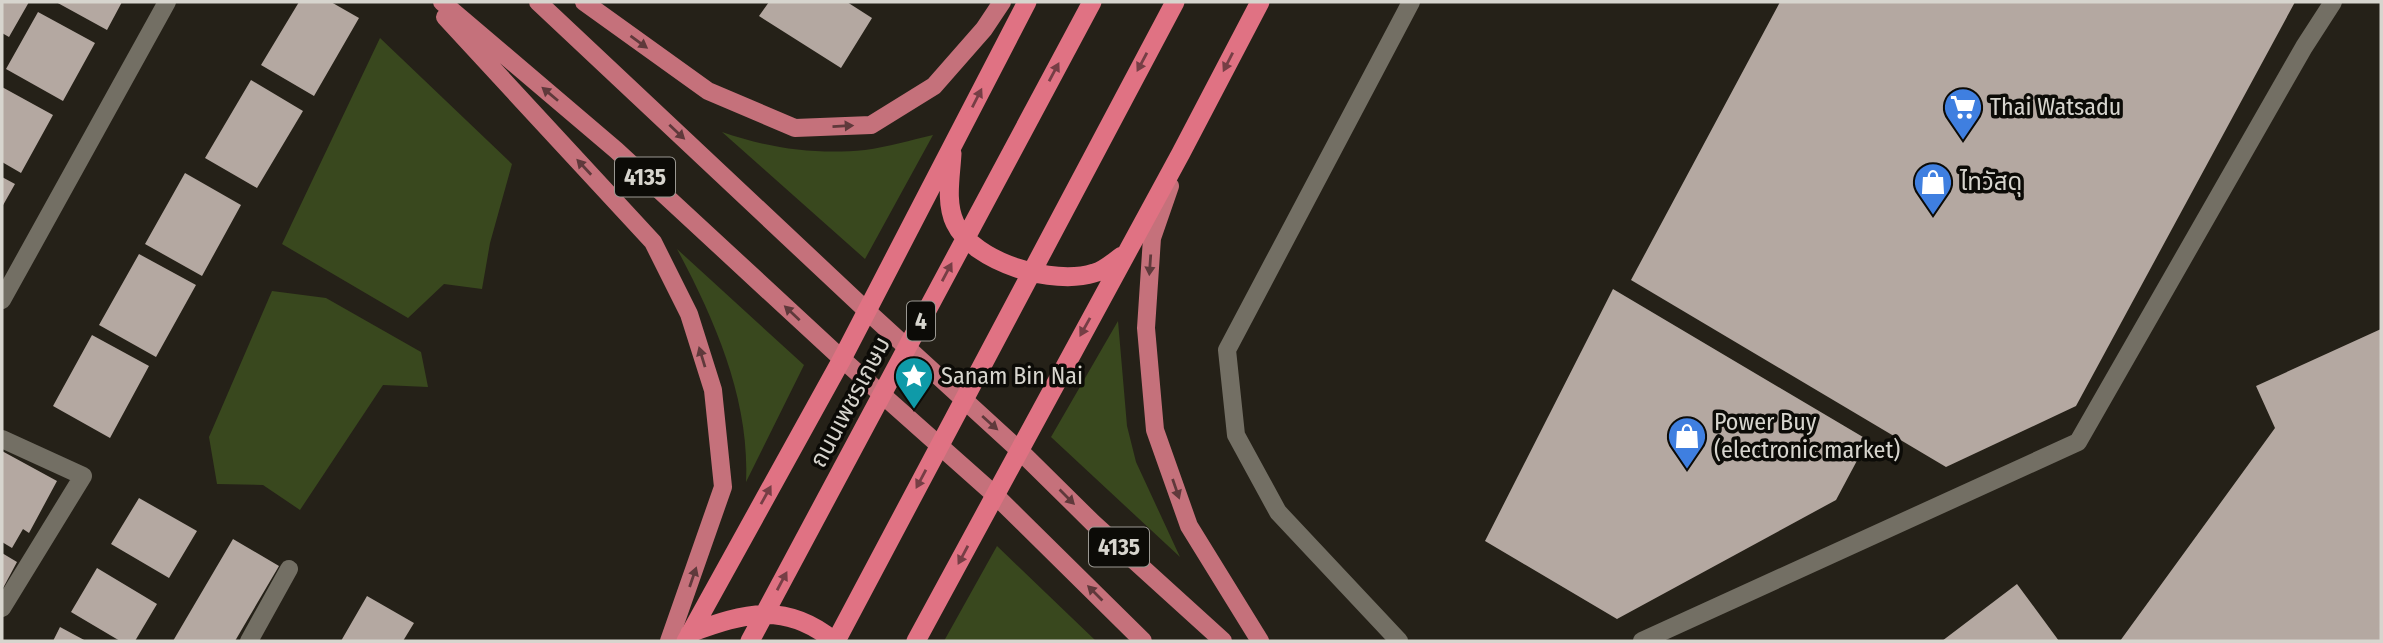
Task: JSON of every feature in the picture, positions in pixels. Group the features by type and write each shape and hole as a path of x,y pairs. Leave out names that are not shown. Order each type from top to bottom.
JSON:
{"highway":[{"path":"688,637 842,359 1027,2"},
{"name":"ถนนเพชรเกษม","path":"750,641 1092,2"},
{"path":"688,637 748,614 778,614 798,620 835,641 1175,2"},
{"path":"916,641 1260,2"},
{"path":"953,144 949,202 955,224 976,248 1011,266 1039,275 1063,277 1095,273 1126,254"}],"main road":[{"path":"431,2 653,242 689,314 713,390 723,487 669,641"},
{"name":"4135","path":"442,2 616,150 842,359 995,495 1143,641"},
{"name":"4135","path":"538,2 1093,523 1223,641"},
{"path":"584,2 708,90 795,128 871,125 934,86 984,29 1002,2"},
{"path":"1181,153 1152,238 1146,328 1156,430 1189,526 1260,641"}],"street":[{"path":"1399,641 1278,512 1236,435 1227,350 1411,2"},
{"path":"1642,641 2078,442 2304,47 2333,2"},
{"path":"2,300 168,3"},
{"path":"2,439 83,476 2,608"},
{"path":"249,641 289,569"}],"green space":[{"path":"380,38 512,164 490,243 482,289 444,284 408,318 282,244"},
{"path":"722,132 775,146 828,152 874,149 933,135 865,259"},
{"path":"677,249 804,365 746,482 746,451 736,391 717,332"},
{"path":"272,291 326,298 421,352 428,387 383,385 300,510 263,485 217,484 209,437"},
{"path":"1118,321 1127,426 1136,462 1180,557 1051,437"},
{"path":"997,546 1096,641 944,641"}],"building":[{"path":"2,2 29,2 9,37 2,33"},
{"path":"56,2 122,2 107,30"},
{"path":"299,2 331,2 359,18 314,96 261,65"},
{"path":"769,2 847,2 872,18 841,68 759,16"},
{"name":"Thai Watsadu","path":"1780,2 2295,2 2076,406 1946,467 1631,280"},
{"path":"38,12 95,43 63,101 6,69"},
{"path":"251,80 303,111 257,188 205,158"},
{"path":"2,87 53,115 21,173 2,162"},
{"path":"185,173 241,205 202,276 145,244"},
{"path":"2,177 15,184 2,207"},
{"path":"139,254 196,285 156,357 99,325"},
{"name":"Power Buy (electronic market)","path":"1613,289 1868,440 1836,500 1617,619 1485,541"},
{"path":"2381,329 2381,641 2120,641 2275,428 2256,386"},
{"path":"92,335 149,366 110,438 53,406"},
{"path":"2,451 57,481 29,533 23,529 12,548 2,542"},
{"path":"139,498 197,531 169,578 111,544"},
{"path":"233,539 279,566 235,641 173,641"},
{"path":"2,553 17,562 2,590"},
{"path":"97,568 157,604 135,641 120,641 71,612"},
{"path":"2017,584 2059,641 1942,641"},
{"path":"367,596 414,623 403,641 341,641"},
{"path":"60,627 86,641 53,641"}],"place":[{"name":"Thai Watsadu","path":"1963,141"},
{"name":"ไทวัสดุ","path":"1933,216"},
{"name":"Sanam Bin Nai","path":"914,410"},
{"name":"Power Buy (electronic market)","path":"1687,470"}]}
